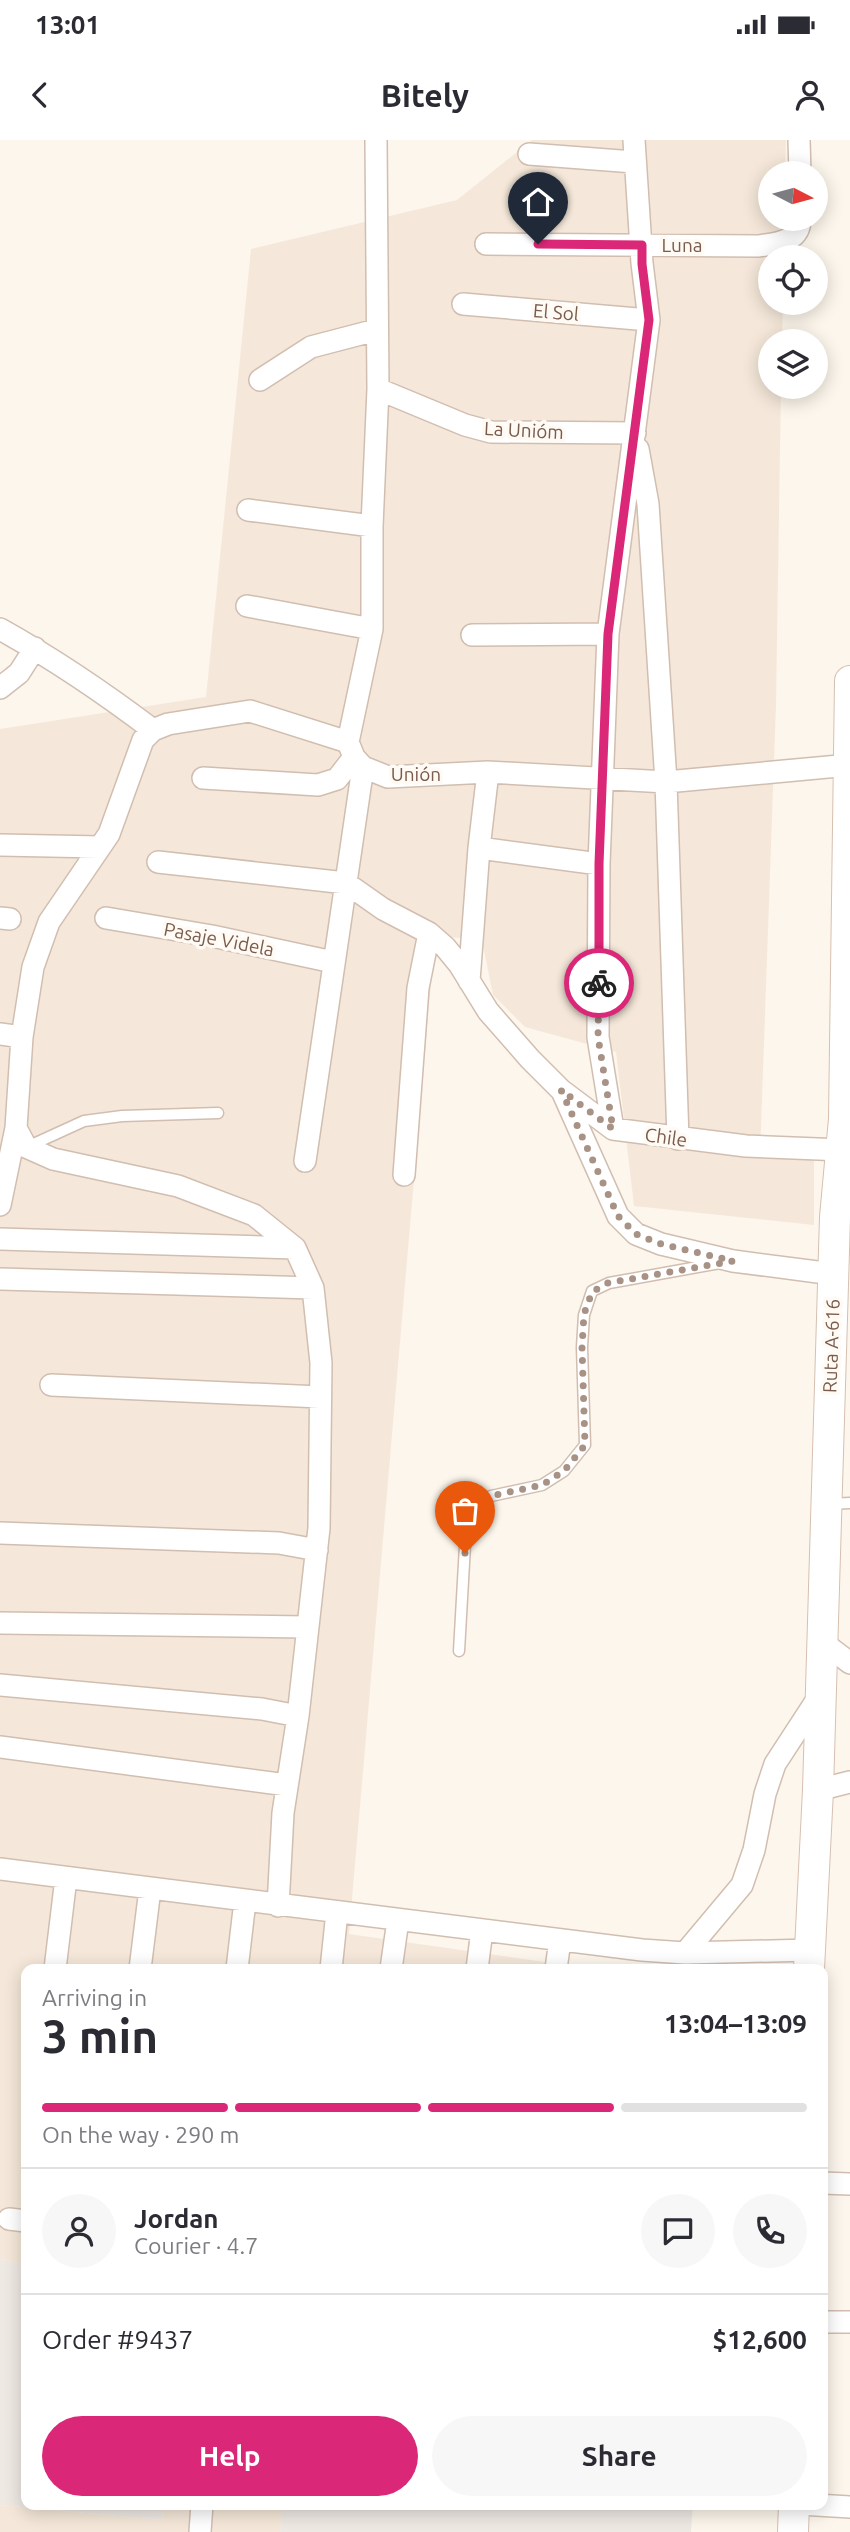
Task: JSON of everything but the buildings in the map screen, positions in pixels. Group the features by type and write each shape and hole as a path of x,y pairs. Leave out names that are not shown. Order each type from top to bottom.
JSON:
{"main road":[{"name":"Ruta A-616","path":"810,1959 818,1790 821,1641 838,1504 841,1319 833,1274 842,1218 843,1150 847,1120 850,681"},
{"path":"793,2532 794,2510"}],"street":[{"path":"305,1161 346,883 355,755 372,629 372,527 378,389 376,140"},
{"path":"613,1129 598,1037 599,864 608,634 649,320 642,264 634,140"},
{"path":"799,140 800,161"},
{"path":"529,154 634,162"},
{"name":"Luna","path":"486,244 759,246 781,243 794,231"},
{"name":"El Sol","path":"463,304 649,320"},
{"path":"260,380 311,347 376,330"},
{"name":"La Unióm","path":"378,389 466,425 491,432 635,433"},
{"path":"635,433 648,504 666,782 678,1139"},
{"path":"248,510 372,527"},
{"path":"247,606 372,629"},
{"path":"0,629 35,648 153,730 143,740 109,834 49,922 33,967 22,1037 16,1128 0,1205"},
{"path":"472,635 608,634"},
{"path":"0,688 19,673 35,648"},
{"name":"Unión","path":"153,730 168,724 250,711 355,755 388,777 488,772 666,782 849,765"},
{"path":"203,778 318,785 337,779 355,755"},
{"path":"468,981 488,772"},
{"path":"0,845 100,847"},
{"path":"479,848 599,864"},
{"path":"158,862 346,883 383,909 437,940 418,988 404,1175"},
{"name":"Pasaje Videla","path":"106,918 212,936 333,962"},
{"name":"Chile","path":"437,940 488,1011 530,1059 561,1090 613,1129 746,1146 843,1150"},
{"path":"0,1034 22,1037"},
{"path":"561,1090 618,1216 636,1234 661,1244 733,1261 833,1274"},
{"path":"16,1128 26,1147 53,1159 178,1186 254,1215 295,1248 313,1288 321,1363 319,1528 298,1716 283,1813 278,1906"},
{"path":"0,1239 295,1248"},
{"path":"0,1279 313,1288"},
{"path":"51,1385 320,1397"},
{"path":"0,1533 279,1543 317,1550"},
{"path":"0,1623 306,1627"},
{"path":"821,1641 850,1663"},
{"path":"0,1685 262,1709 298,1716"},
{"path":"685,1953 742,1885 754,1850 765,1794 775,1764 820,1695"},
{"path":"0,1747 287,1785"},
{"path":"818,1790 850,1782"},
{"path":"0,1869 560,1940 641,1959 685,1953 731,1960 810,1959"},
{"path":"56,1964 66,1878"},
{"path":"142,1964 150,1889"},
{"path":"238,1964 245,1901"},
{"path":"332,1964 337,1912"},
{"path":"392,1964 398,1920"},
{"path":"478,1964 482,1930"},
{"path":"557,1964 560,1940"},
{"path":"828,2183 850,2184"},
{"path":"828,2322 850,2322"},
{"path":"828,2506 850,2507"},
{"path":"200,2532 202,2510"}],"lane":[{"path":"26,1147 84,1121 122,1116 218,1113"},
{"path":"459,1651 466,1528 476,1503 491,1496 542,1485 564,1471 585,1445 582,1347 584,1314 592,1292 608,1283 733,1261"}],"shaded area":[{"path":"532,140 786,140 785,161 758,161 758,231 784,231 784,245 758,245 758,315 783,315 782,329 758,329 758,399 781,399 776,705 760,1156 814,1155 814,1225 634,1206 616,1052 525,1027 493,995 482,940 435,936 349,1934 558,1964 21,1964 21,2265 0,2259 0,729 206,697 251,249 457,200"},
{"path":"0,2259 21,2265 21,2507 0,2505"},
{"path":"0,2505 21,2507 21,2510 54,2510 162,2520 163,2510 282,2510 280,2532 0,2532"},
{"path":"54,2510 163,2510 162,2520"},
{"path":"282,2510 693,2510 691,2532 280,2532"}],"way so far":[{"path":"465,1553 466,1528 476,1503 491,1496 542,1485 564,1471 585,1445 582,1347 584,1314 592,1292 608,1283 733,1261 661,1244 636,1234 618,1216 561,1090 613,1129 598,1037 599,983"}],"route":[{"path":"538,244 642,245 649,320 608,634 599,864 599,983"}]}
